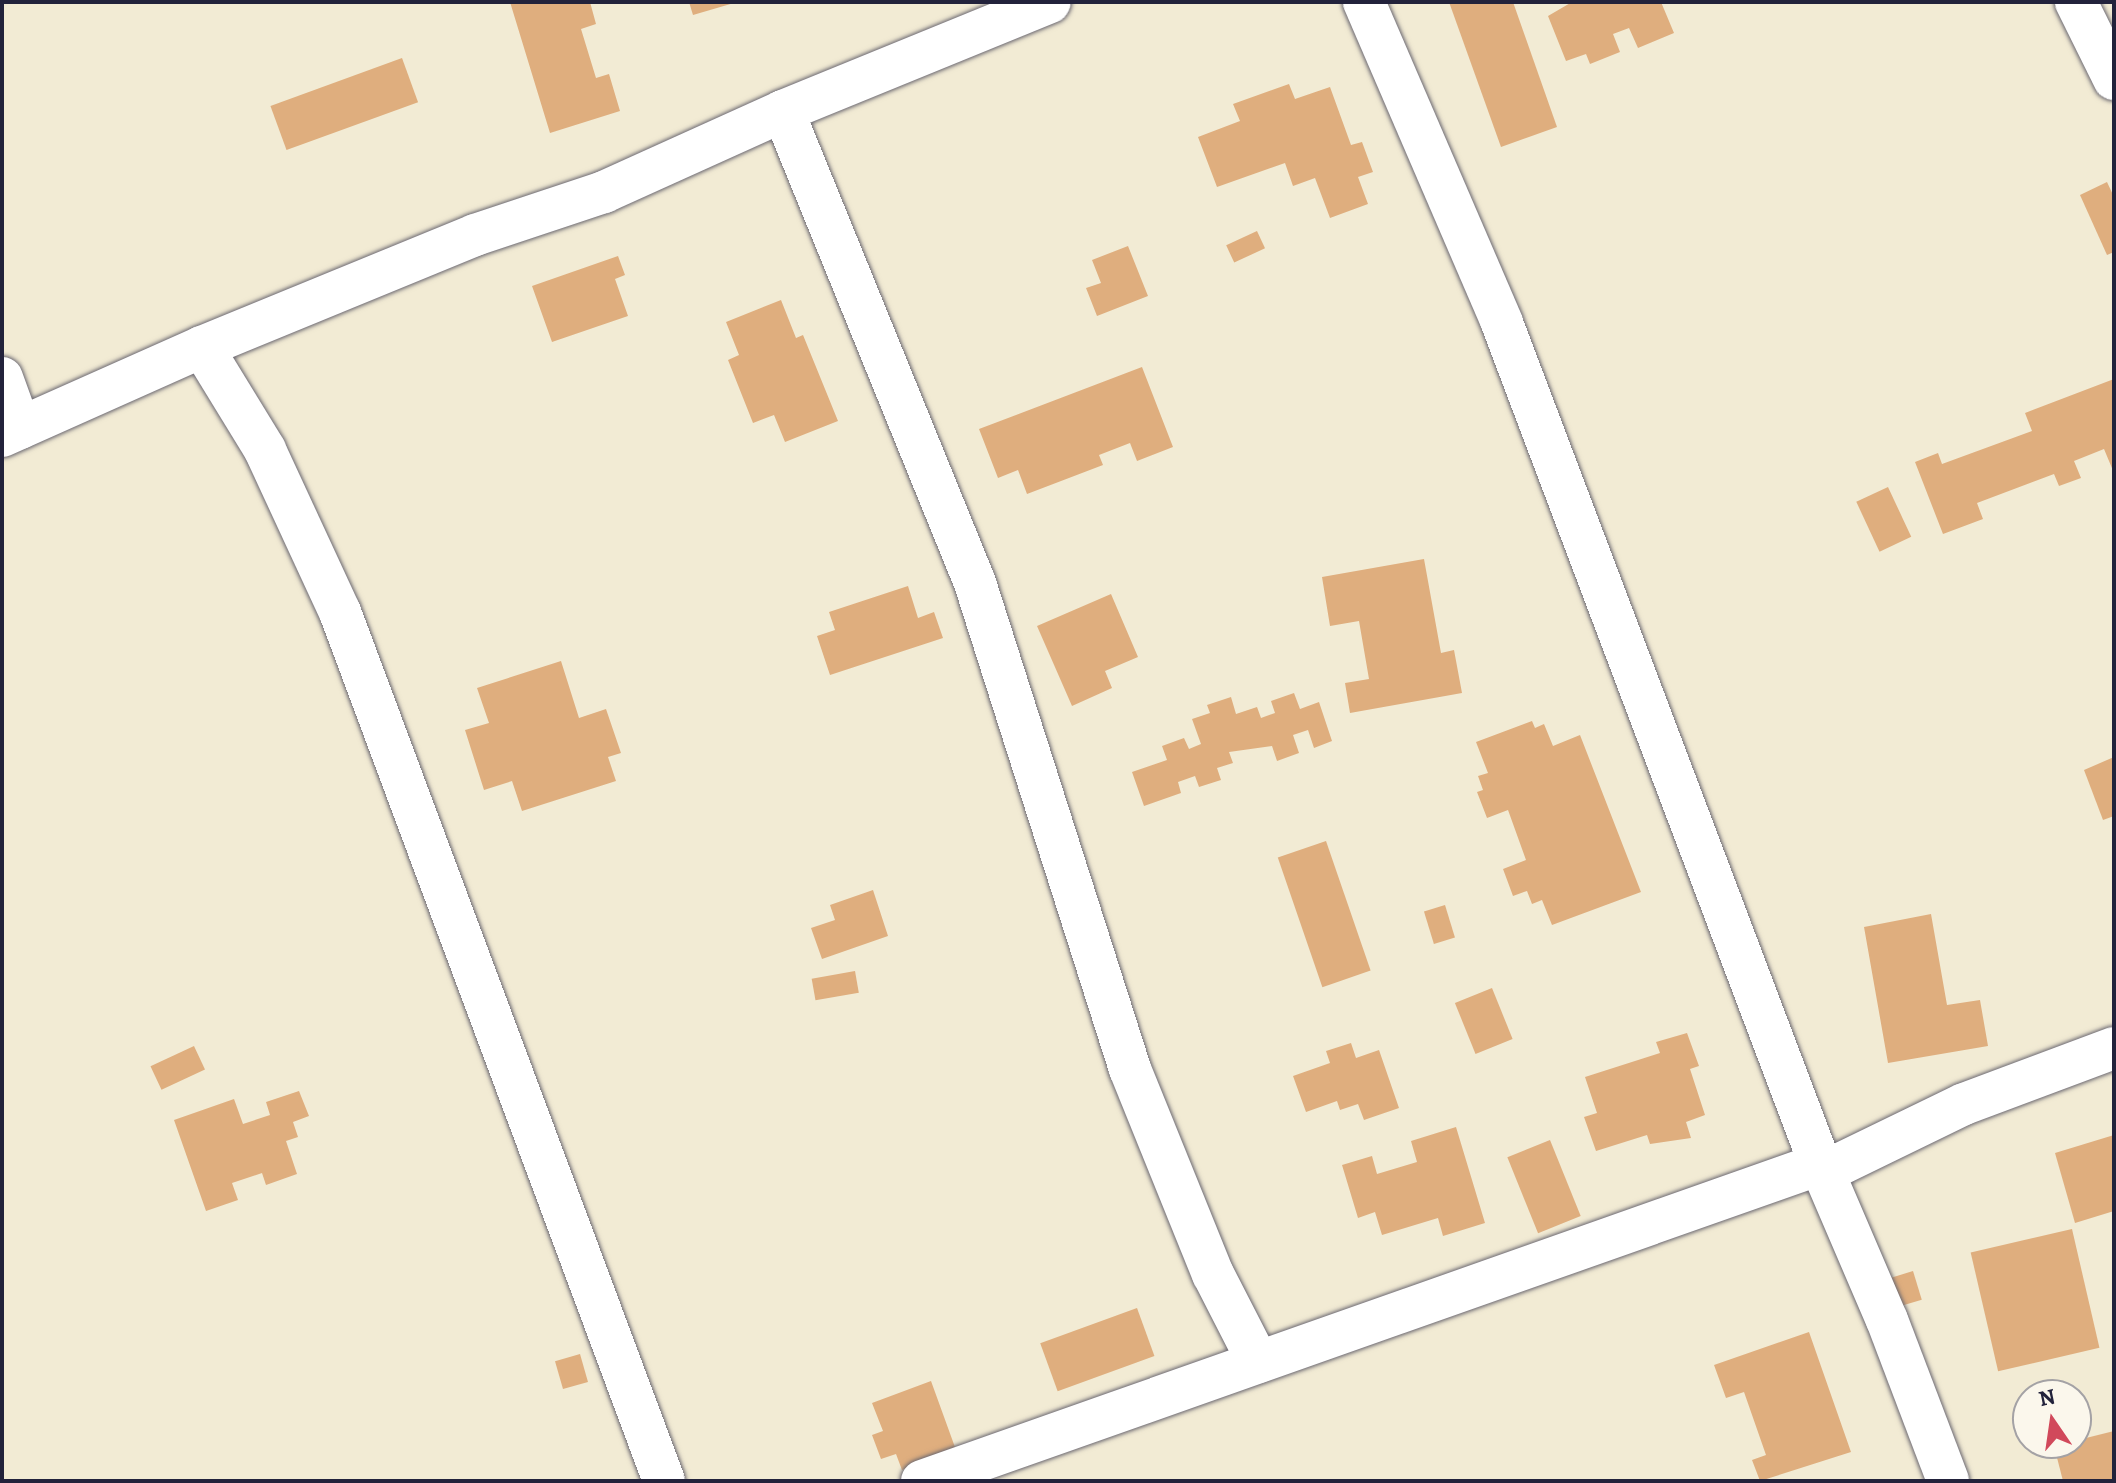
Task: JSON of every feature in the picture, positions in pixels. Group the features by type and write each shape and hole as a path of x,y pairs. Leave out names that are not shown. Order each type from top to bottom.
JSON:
{"street":[{"path":"2,378 11,432 202,347 475,235 604,192 783,111 1050,2"},
{"path":"1364,2 1502,323 1823,1167 1948,1481"},
{"path":"2076,2 2114,79"},
{"path":"783,111 975,583 1130,1069 1213,1274 1258,1362"},
{"path":"202,347 265,450 340,612 664,1481"},
{"path":"922,1481 1823,1167 1964,1104 2114,1048"}],"building":[{"path":"510,2 590,2 596,24 581,29 596,78 609,74 620,111 550,133"},
{"path":"689,2 734,2 734,3 693,15"},
{"path":"1449,2 1513,2 1557,127 1501,147"},
{"path":"1572,2 1661,2 1674,33 1638,48 1629,28 1613,34 1620,52 1590,64 1586,54 1566,61 1548,16"},
{"path":"402,58 418,102 287,150 270,106"},
{"path":"1289,84 1295,99 1330,87 1351,145 1362,142 1373,172 1358,177 1368,204 1330,218 1315,178 1293,186 1285,163 1217,187 1198,137 1240,121 1233,104"},
{"path":"2107,182 2114,197 2114,252 2107,255 2080,195"},
{"path":"1257,231 1265,248 1234,263 1226,245"},
{"path":"1128,246 1148,296 1097,316 1086,288 1101,283 1092,260"},
{"path":"618,256 625,275 615,279 628,316 552,342 532,286"},
{"path":"781,300 796,338 803,335 838,421 785,442 774,415 753,423 728,360 739,355 726,322"},
{"path":"1142,367 1173,447 1137,461 1130,443 1099,455 1103,465 1027,494 1018,470 998,478 979,429"},
{"path":"2114,379 2114,473 2104,449 2074,461 2081,478 2059,486 2054,474 1977,503 1983,519 1943,534 1915,462 1938,453 1942,464 2032,431 2025,413"},
{"path":"1888,487 1911,537 1880,552 1856,502"},
{"path":"1424,559 1441,653 1454,650 1462,693 1350,713 1345,683 1369,679 1359,621 1330,626 1322,577"},
{"path":"908,586 918,618 934,612 943,638 830,675 817,636 835,630 829,612"},
{"path":"1111,594 1138,657 1105,671 1112,688 1072,706 1037,626"},
{"path":"561,661 579,718 606,709 621,753 608,757 616,781 522,811 512,781 484,790 465,730 489,723 477,688"},
{"path":"1294,693 1300,709 1319,702 1332,741 1314,748 1308,730 1293,735 1299,753 1277,761 1272,746 1229,752 1233,763 1217,768 1221,780 1199,787 1195,776 1178,782 1181,793 1144,806 1132,772 1167,760 1162,746 1184,738 1189,749 1201,744 1192,719 1210,713 1207,705 1231,697 1236,714 1257,707 1261,718 1275,713 1271,701"},
{"path":"1532,721 1535,728 1544,724 1553,746 1580,735 1641,892 1552,925 1542,900 1532,904 1527,891 1513,896 1503,869 1526,860 1508,810 1487,818 1477,792 1483,790 1478,776 1488,773 1476,742"},
{"path":"2114,757 2114,816 2103,820 2084,770"},
{"path":"1326,841 1371,971 1322,987 1278,858"},
{"path":"873,890 888,936 822,959 811,928 835,920 830,905"},
{"path":"1445,905 1455,938 1434,944 1424,911"},
{"path":"1931,914 1947,1005 1980,1000 1988,1046 1888,1063 1864,927"},
{"path":"855,971 859,993 815,1000 812,979"},
{"path":"1492,988 1513,1039 1476,1054 1455,1003"},
{"path":"1687,1033 1699,1066 1690,1069 1705,1115 1686,1122 1691,1138 1650,1144 1647,1135 1596,1151 1584,1117 1597,1113 1585,1077 1660,1053 1656,1042"},
{"path":"1351,1043 1356,1058 1379,1050 1399,1108 1364,1120 1358,1104 1340,1110 1337,1101 1306,1112 1293,1076 1330,1063 1326,1051"},
{"path":"194,1046 205,1070 161,1090 150,1066"},
{"path":"299,1091 309,1116 293,1122 298,1137 286,1141 297,1174 266,1185 262,1173 232,1183 238,1200 206,1211 174,1120 234,1099 243,1124 270,1115 266,1102"},
{"path":"1456,1127 1485,1223 1443,1236 1438,1218 1382,1235 1375,1212 1358,1218 1342,1165 1372,1156 1377,1174 1417,1162 1411,1141"},
{"path":"2114,1135 2114,1211 2075,1223 2055,1153"},
{"path":"1550,1140 1581,1216 1538,1233 1507,1157"},
{"path":"2072,1229 2099,1348 1998,1371 1971,1252"},
{"path":"1913,1271 1922,1300 1901,1306 1892,1277"},
{"path":"1137,1308 1154,1356 1058,1391 1040,1343"},
{"path":"1809,1332 1851,1452 1760,1481 1752,1460 1766,1455 1744,1392 1726,1398 1714,1365"},
{"path":"580,1354 588,1382 563,1389 555,1361"},
{"path":"931,1381 956,1450 902,1470 896,1454 881,1459 872,1435 883,1431 872,1403"},
{"path":"2114,1431 2114,1481 2063,1481 2057,1459 2092,1459 2092,1436"}]}
